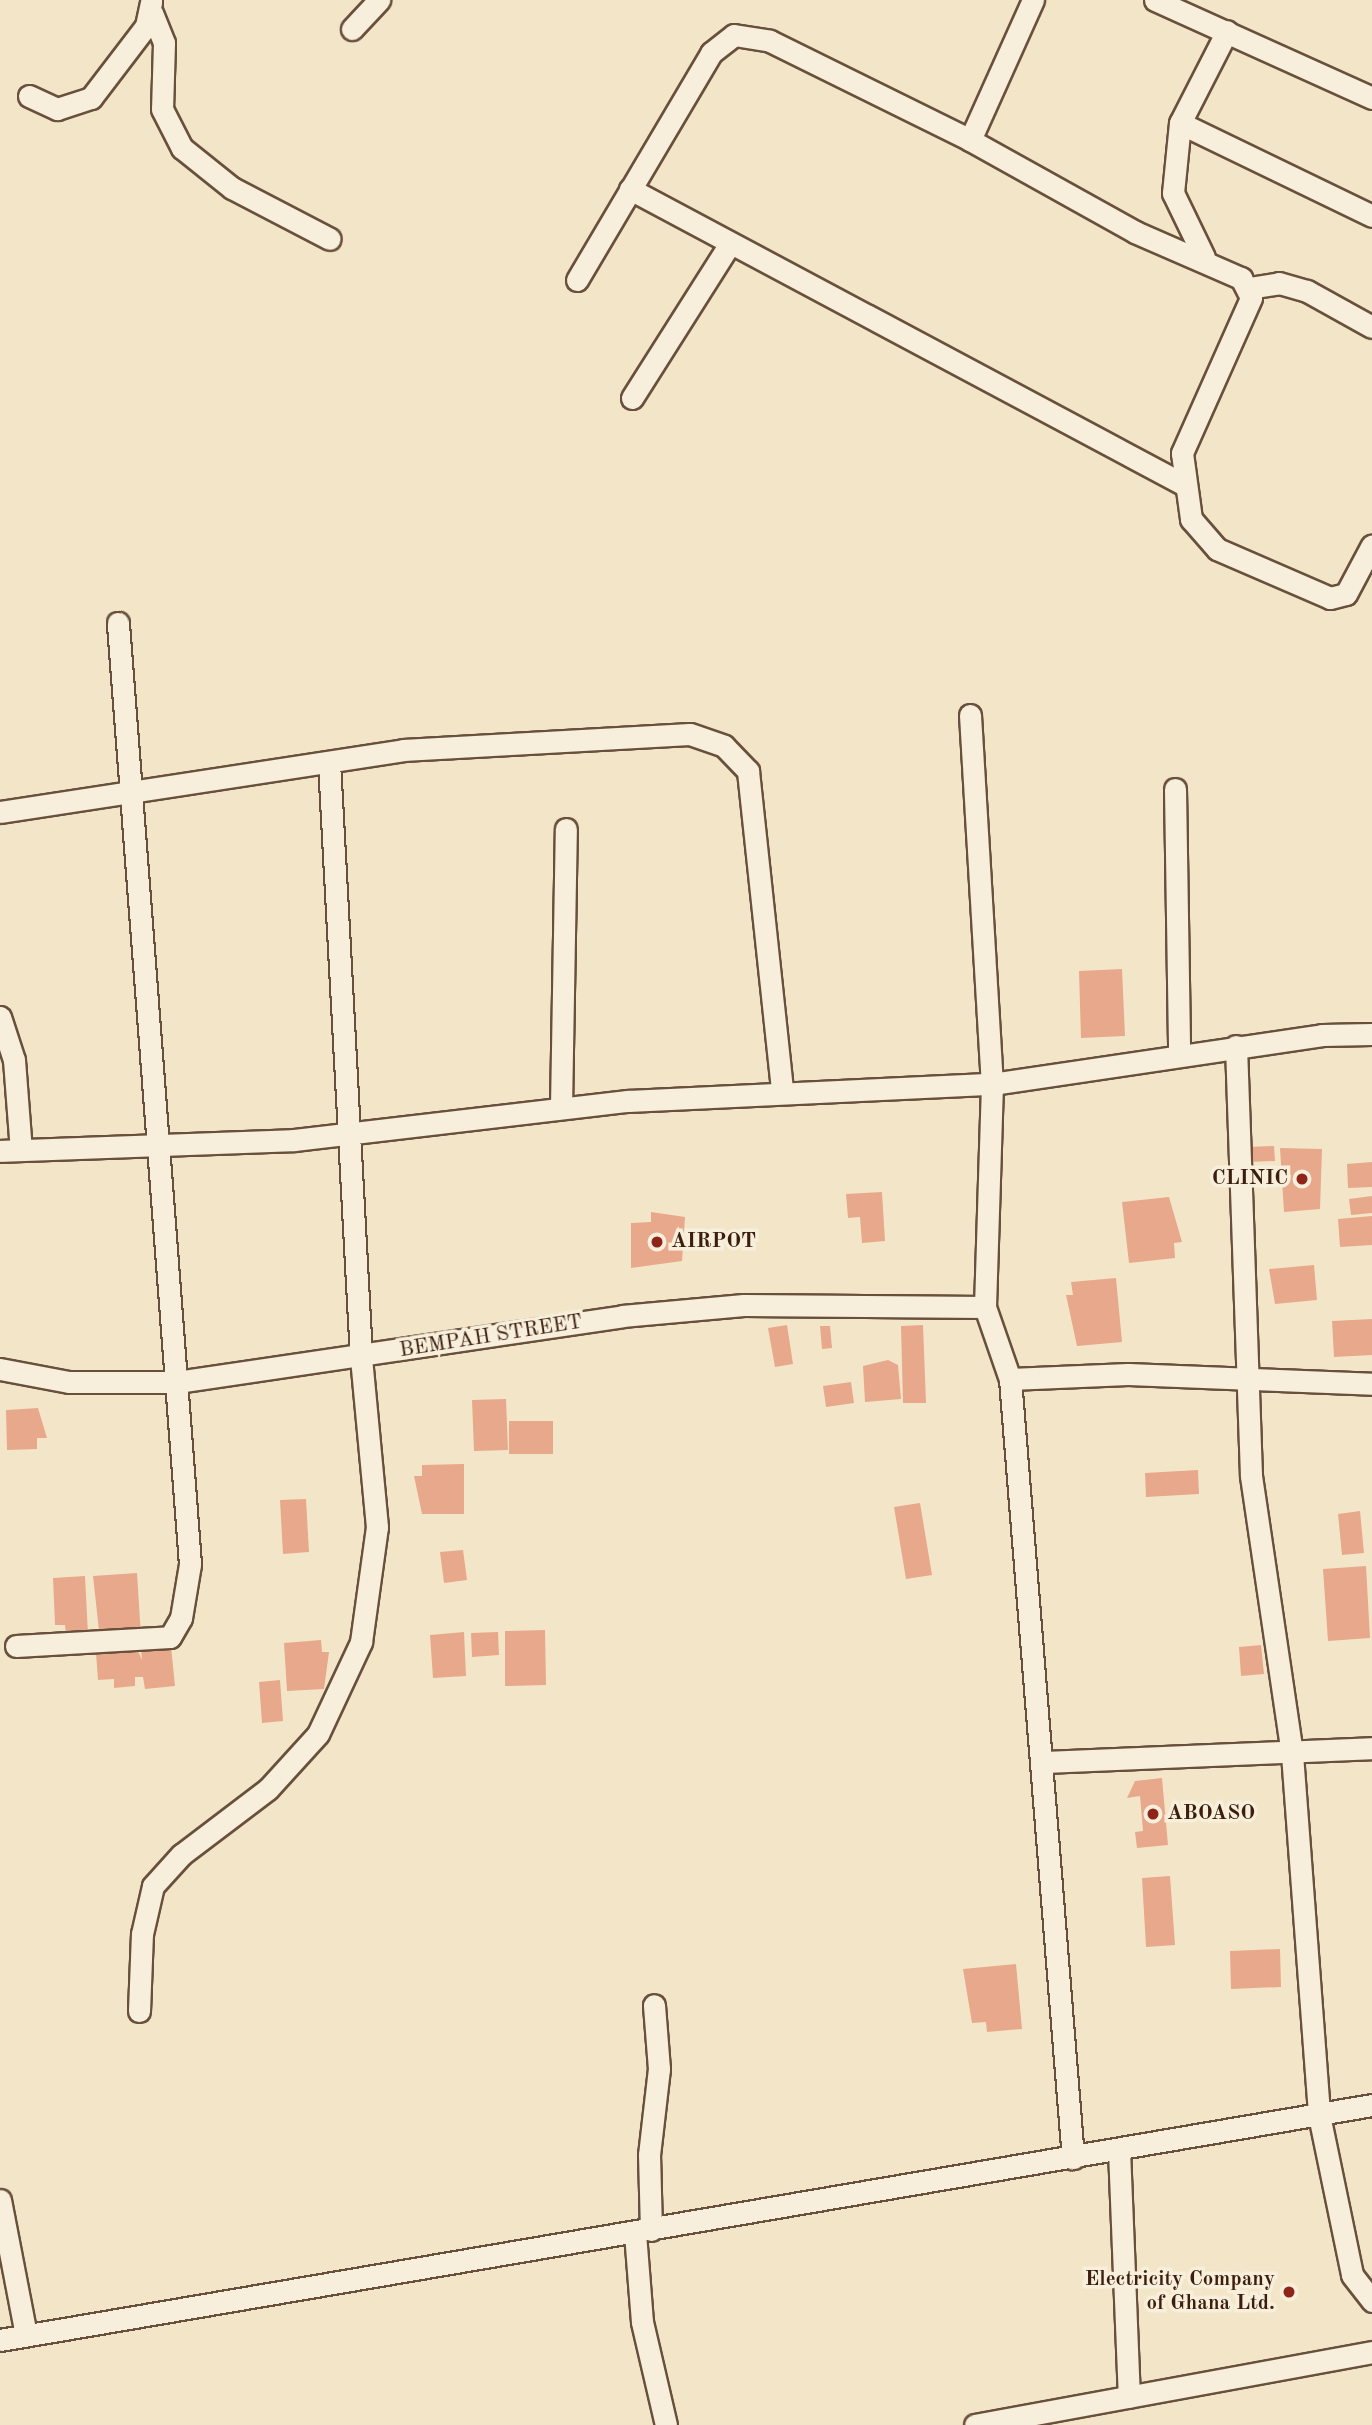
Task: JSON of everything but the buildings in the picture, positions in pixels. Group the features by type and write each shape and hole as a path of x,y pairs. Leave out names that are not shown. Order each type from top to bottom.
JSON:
{"street":[{"path":"352,29 379,0"},
{"path":"970,140 1033,0"},
{"path":"1155,0 1372,99"},
{"path":"29,96 57,109 91,98 151,6"},
{"path":"151,6 164,43 162,109 182,148 232,188 330,239"},
{"path":"1204,257 1173,193 1180,122 1227,31"},
{"path":"577,279 711,53 734,35 770,41 970,140 1135,232 1204,257 1250,288 1279,283 1307,291 1372,327"},
{"path":"1180,122 1372,216"},
{"path":"630,189 729,245 1181,483"},
{"path":"632,398 729,245"},
{"path":"1250,288 1251,298 1182,453 1181,483 1191,519 1217,549 1330,598 1346,594 1372,545"},
{"path":"16,1646 170,1637 181,1618 190,1564 162,1142 118,623"},
{"path":"970,715 992,1084 985,1307 1010,1379 1073,2158"},
{"path":"0,812 132,794 403,750 690,734 724,746 748,772 782,1091"},
{"path":"139,2011 142,1934 153,1886 181,1854 268,1789 318,1734 361,1642 377,1527 361,1357 353,1132 329,762"},
{"path":"1175,789 1179,1054"},
{"path":"561,1107 566,829"},
{"path":"0,1017 14,1060 10,1150 162,1142 294,1140 561,1107 782,1091 992,1084 1237,1046 1372,1034"},
{"path":"1237,1046 1251,1384 1251,1476 1292,1754 1319,2115 1352,2275 1372,2301"},
{"name":"BEMPAH STREET","path":"0,1369 69,1382 177,1382 361,1357 622,1316 744,1305 985,1307"},
{"path":"1010,1379 1128,1374 1251,1384 1372,1384"},
{"path":"1043,1762 1292,1754 1372,1748"},
{"path":"654,2005 659,2069 643,2232 642,2322 666,2425"},
{"path":"0,2340 643,2232 1372,2105"},
{"path":"1119,2150 1129,2397"},
{"path":"0,2200 26,2335"},
{"path":"975,2425 1372,2352"}],"place":[{"name":"CLINIC","path":"1302,1179"},
{"name":"AIRPOT","path":"657,1242"},
{"name":"ABOASO","path":"1153,1814"},
{"name":"Electricity Company of Ghana Ltd.","path":"1289,2292"}]}
